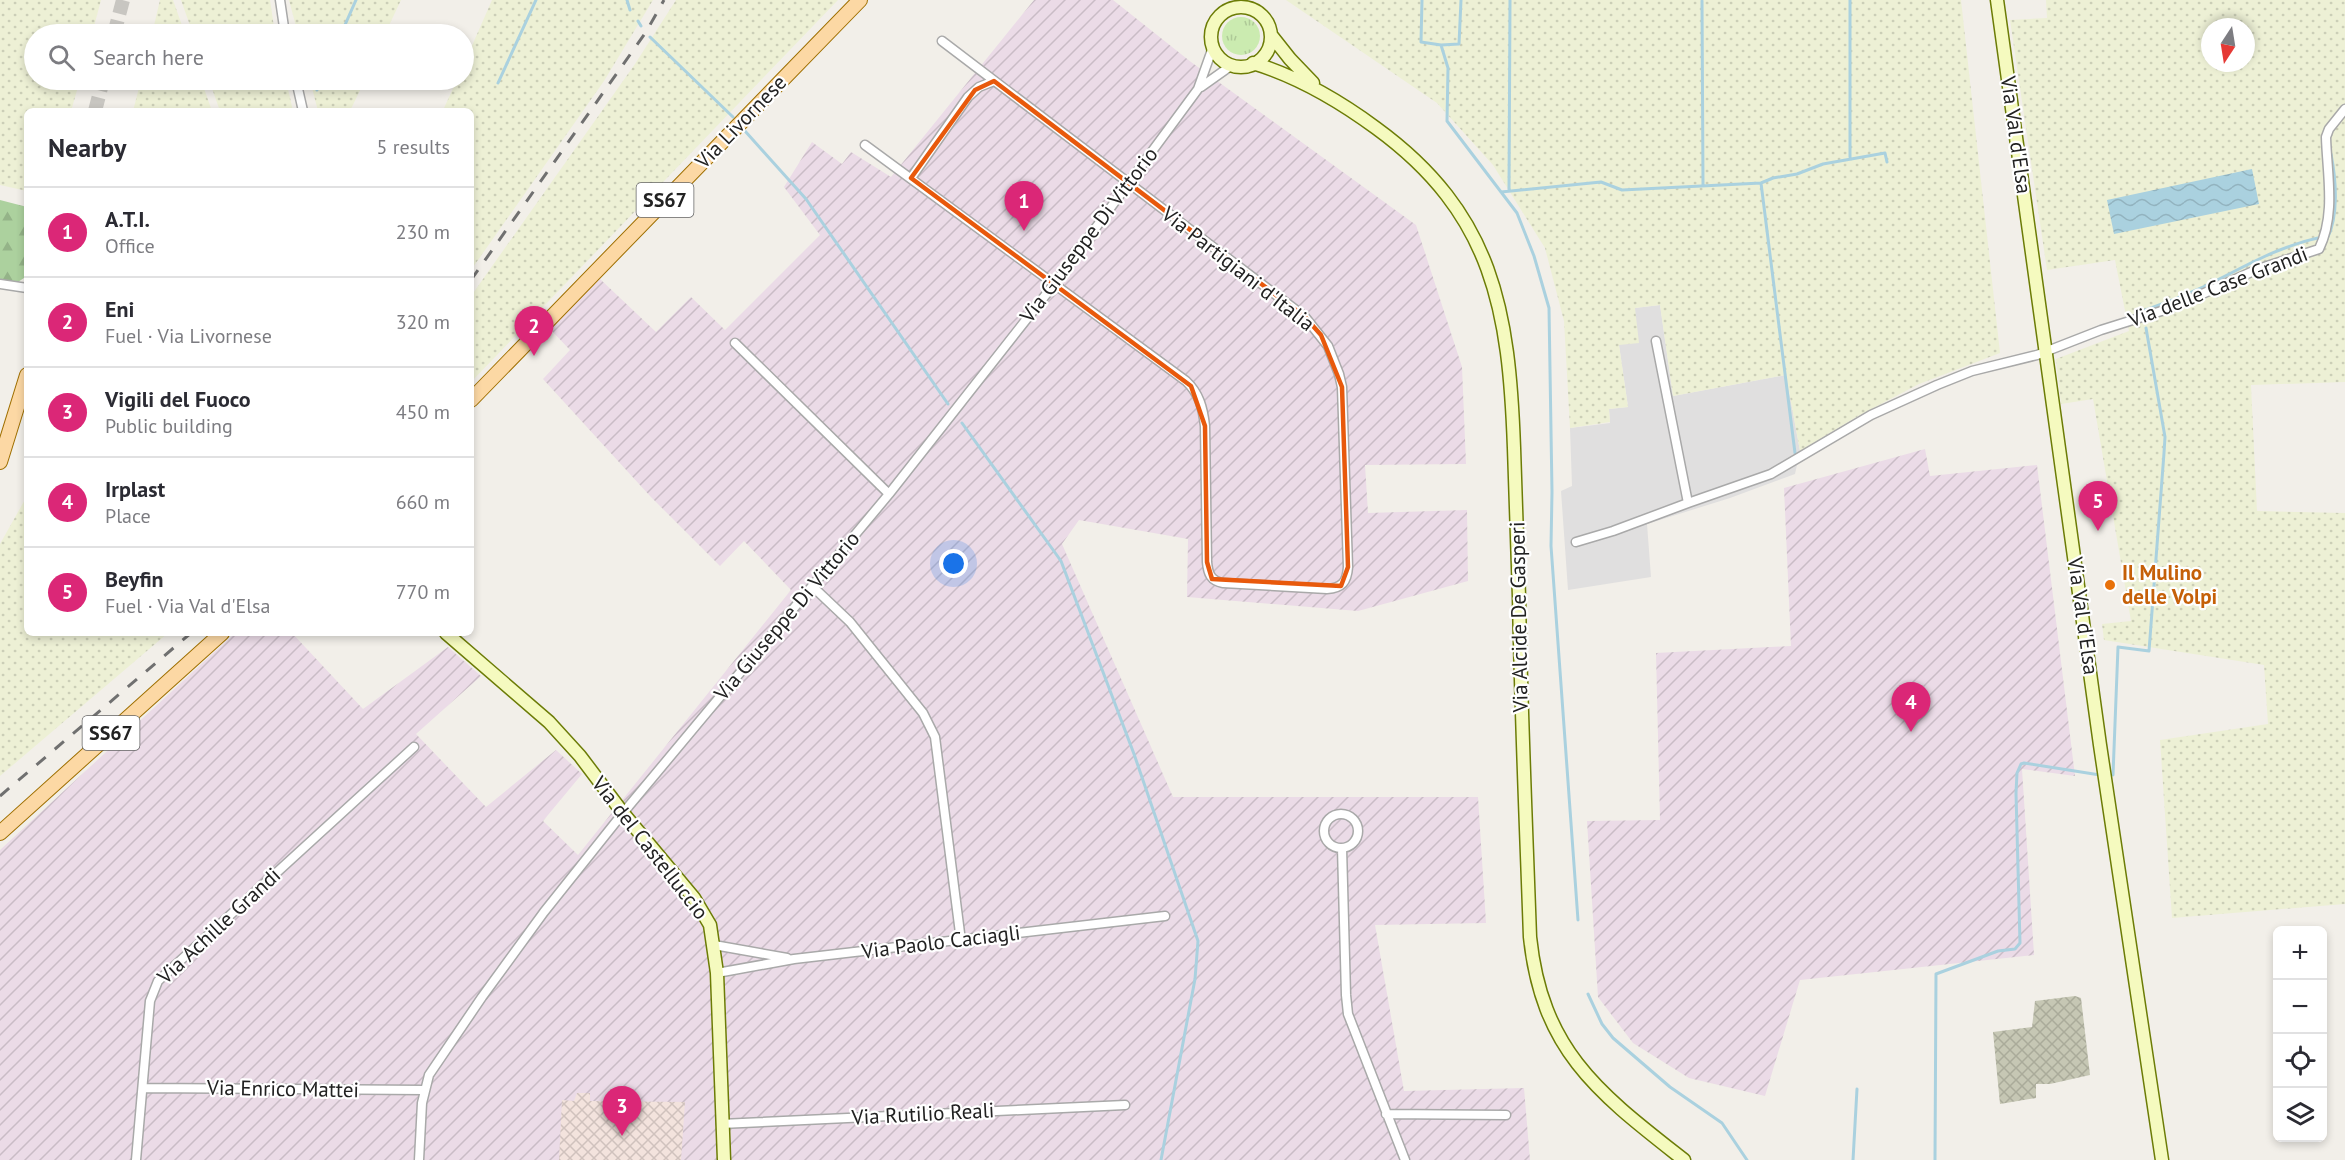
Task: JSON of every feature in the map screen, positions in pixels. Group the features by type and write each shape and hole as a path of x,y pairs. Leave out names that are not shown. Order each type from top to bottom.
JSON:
{"main road":[{"name":"Via Livornese","path":"474,397 860,0"},
{"path":"0,462 24,385"},
{"name":"SS67","path":"0,833 219,636"}],"street":[{"path":"280,0 284,24"},
{"name":"Via Val d'Elsa","path":"1997,0 2104,768 2163,1160"},
{"path":"1238,7 1256,10 1268,23 1271,35 1265,54 1253,63 1242,66 1232,65 1221,59 1213,47 1212,29 1216,21 1229,9 1238,7"},
{"name":"Via Alcide De Gasperi","path":"1271,35 1298,69 1321,90 1394,141 1442,188 1477,243 1499,300 1506,339 1512,404 1523,761 1530,937 1534,966 1546,1007 1557,1033 1588,1078 1623,1111 1684,1160"},
{"name":"Via Partigiani d'Italia","path":"942,41 1305,317 1328,346 1342,387 1348,567 1345,581 1341,586 1327,589 1223,583 1212,579 1207,568 1205,426 1203,408 1196,391 1186,381 1055,283"},
{"name":"Via Giuseppe Di Vittorio","path":"419,1160 424,1090 433,1068 482,997 544,912 623,813 889,494 1055,283 1198,89 1213,47"},
{"name":"Via Alcide De Gasperi","path":"1253,63 1321,90"},
{"name":"Via Giuseppe Di Vittorio","path":"1198,89 1232,65"},
{"path":"911,178 968,97 979,87 994,81"},
{"path":"298,90 302,108"},
{"name":"Via delle Case Grandi","path":"2045,352 2101,330 2171,308 2258,269 2319,249 2329,220 2326,137 2329,129 2345,109"},
{"path":"865,145 1055,283"},
{"path":"0,284 24,288"},
{"path":"1656,341 1688,503"},
{"path":"735,343 889,494"},
{"path":"1576,542 1634,524 1771,474 1871,416 1937,385 1972,371 2045,352"},
{"path":"812,586 850,622 923,713 935,737 961,941"},
{"name":"Via del Castelluccio","path":"449,636 549,722 580,756 623,813 699,904 710,925 717,974 724,1160"},
{"name":"Via Achille Grandi","path":"136,1160 150,1001 158,981 414,747"},
{"path":"1344,814 1354,819 1358,829 1358,835 1352,844 1342,848 1331,845 1324,836 1325,824 1333,815 1344,814"},
{"path":"1342,848 1347,1005 1405,1160"},
{"name":"Via Paolo Caciagli","path":"717,974 794,959 1165,916"},
{"path":"714,945 794,959"},
{"name":"Via Enrico Mattei","path":"143,1088 424,1090"},
{"name":"Via Rutilio Reali","path":"721,1124 1125,1105"},
{"path":"1386,1114 1506,1115"}],"highlighted area":[{"path":"994,81 1305,317 1321,335 1342,387 1348,567 1341,586 1212,579 1207,562 1205,426 1191,386 911,178 975,90"}],"shaded area":[{"path":"0,0 101,0 95,24 24,24 24,90 77,90 72,108 24,108 24,190 0,185"},
{"path":"160,0 173,0 181,24 154,24"},
{"path":"181,0 270,0 274,24 189,24"},
{"path":"289,0 401,0 390,24 295,24"},
{"path":"492,0 653,0 604,81 474,266 474,108 444,108 452,90 474,90 474,41"},
{"path":"676,0 838,0 474,379 474,292 635,64"},
{"path":"1034,0 1113,0 1191,62 1416,225 1462,367 1466,464 1365,465 1368,513 1467,510 1468,581 1358,611 1187,597 1188,539 1079,520 1062,544 1173,797 1478,797 1486,923 1375,925 1404,1091 1524,1088 1530,1160 0,1160 0,850 232,636 295,636 363,709 448,647 481,676 416,734 486,807 556,750 582,774 543,821 578,855 791,590 744,541 720,566 650,496 543,379 570,350 550,329 600,279 656,332 691,297 725,330 820,235 784,187 812,142 842,164 851,152 891,177"},
{"path":"1286,0 1961,0 2000,353 1919,384 1858,416 1800,451 1786,375 1673,396 1660,305 1635,308 1639,343 1619,345 1628,407 1609,409 1610,422 1570,428 1564,321 1545,248 1493,165 1437,103"},
{"path":"2046,0 2345,0 2345,382 2251,385 2257,511 2345,513 2345,904 2172,918 2160,740 2268,724 2264,665 2104,640 2102,624 2131,621 2093,399 2061,404 2056,359 2129,331 2115,260 2047,270 2010,20 2047,18"},
{"path":"138,90 205,90 211,108 134,108"},
{"path":"213,90 288,90 292,108 219,108"},
{"path":"313,90 360,90 351,108 317,108"},
{"path":"1660,305 1673,396 1786,375 1800,451 1795,474 1730,498 1647,524 1651,577 1568,590 1561,491 1572,486 1570,428 1610,423 1609,409 1628,407 1619,345 1635,308"},
{"path":"1925,449 1930,476 2037,465 2075,776 2022,769 2034,955 1800,980 1765,1096 1689,1078 1633,1043 1598,997 1587,821 1660,820 1656,653 1791,646 1784,488"},
{"path":"24,501 24,636 164,636 0,776 0,544"},
{"path":"2075,996 2081,998 2090,1075 2050,1084 2036,1084 2036,1098 2000,1104 1993,1032 2032,1027 2035,1001"},
{"path":"577,1093 590,1093 590,1101 685,1102 681,1160 559,1160 562,1100 574,1101"}],"green space":[{"path":"1241,17 1254,23 1260,36 1254,49 1241,55 1228,49 1222,36 1228,23"},
{"path":"0,200 24,206 24,278 18,282 0,280"}],"water":[{"path":"2252,169 2259,204 2114,234 2107,200"}],"waterway":[{"path":"345,24 356,0"},
{"path":"498,83 536,0"},
{"path":"627,0 630,10"},
{"path":"1422,0 1421,42 1441,45 1459,44 1461,0"},
{"path":"1509,191 1510,0"},
{"path":"1850,0 1850,157"},
{"path":"1702,1 1703,185"},
{"path":"638,21 641,26"},
{"path":"650,37 733,117"},
{"path":"1441,45 1448,68 1447,121 1517,213 1534,256 1549,308 1551,546 1578,920"},
{"path":"745,131 806,199 948,404"},
{"path":"1501,192 1601,182 1622,190 1761,183 1773,178 1797,174 1823,164 1885,153 1887,162"},
{"path":"2327,239 2335,209 2331,154"},
{"path":"1761,183 1795,453"},
{"path":"2143,311 2203,287 2273,253 2318,238"},
{"path":"2113,775 2118,647 2149,651 2164,453 2165,437 2146,328"},
{"path":"962,423 1061,561 1134,754 1198,941 1195,979 1161,1160"},
{"path":"1935,1160 1936,974 1998,951 2015,949 2020,943 2017,773 2021,764 2024,763 2100,775"},
{"path":"1588,994 1602,1024 1613,1038 1670,1087 1722,1123 1747,1160"},
{"path":"1853,1160 1857,1089"}],"tunnel":[{"path":"117,24 123,0"},
{"path":"96,108 100,90"}],"railway":[{"path":"474,276 646,32 664,0"},
{"path":"0,796 187,636"}],"place":[{"name":"A.T.I.","path":"1024,231"},
{"name":"Eni","path":"534,356"},
{"name":"Beyfin","path":"2098,531"},
{"name":"Il Mulino delle Volpi","path":"2110,585"},
{"name":"Irplast","path":"1911,732"},
{"name":"Vigili del Fuoco","path":"622,1136"}]}
